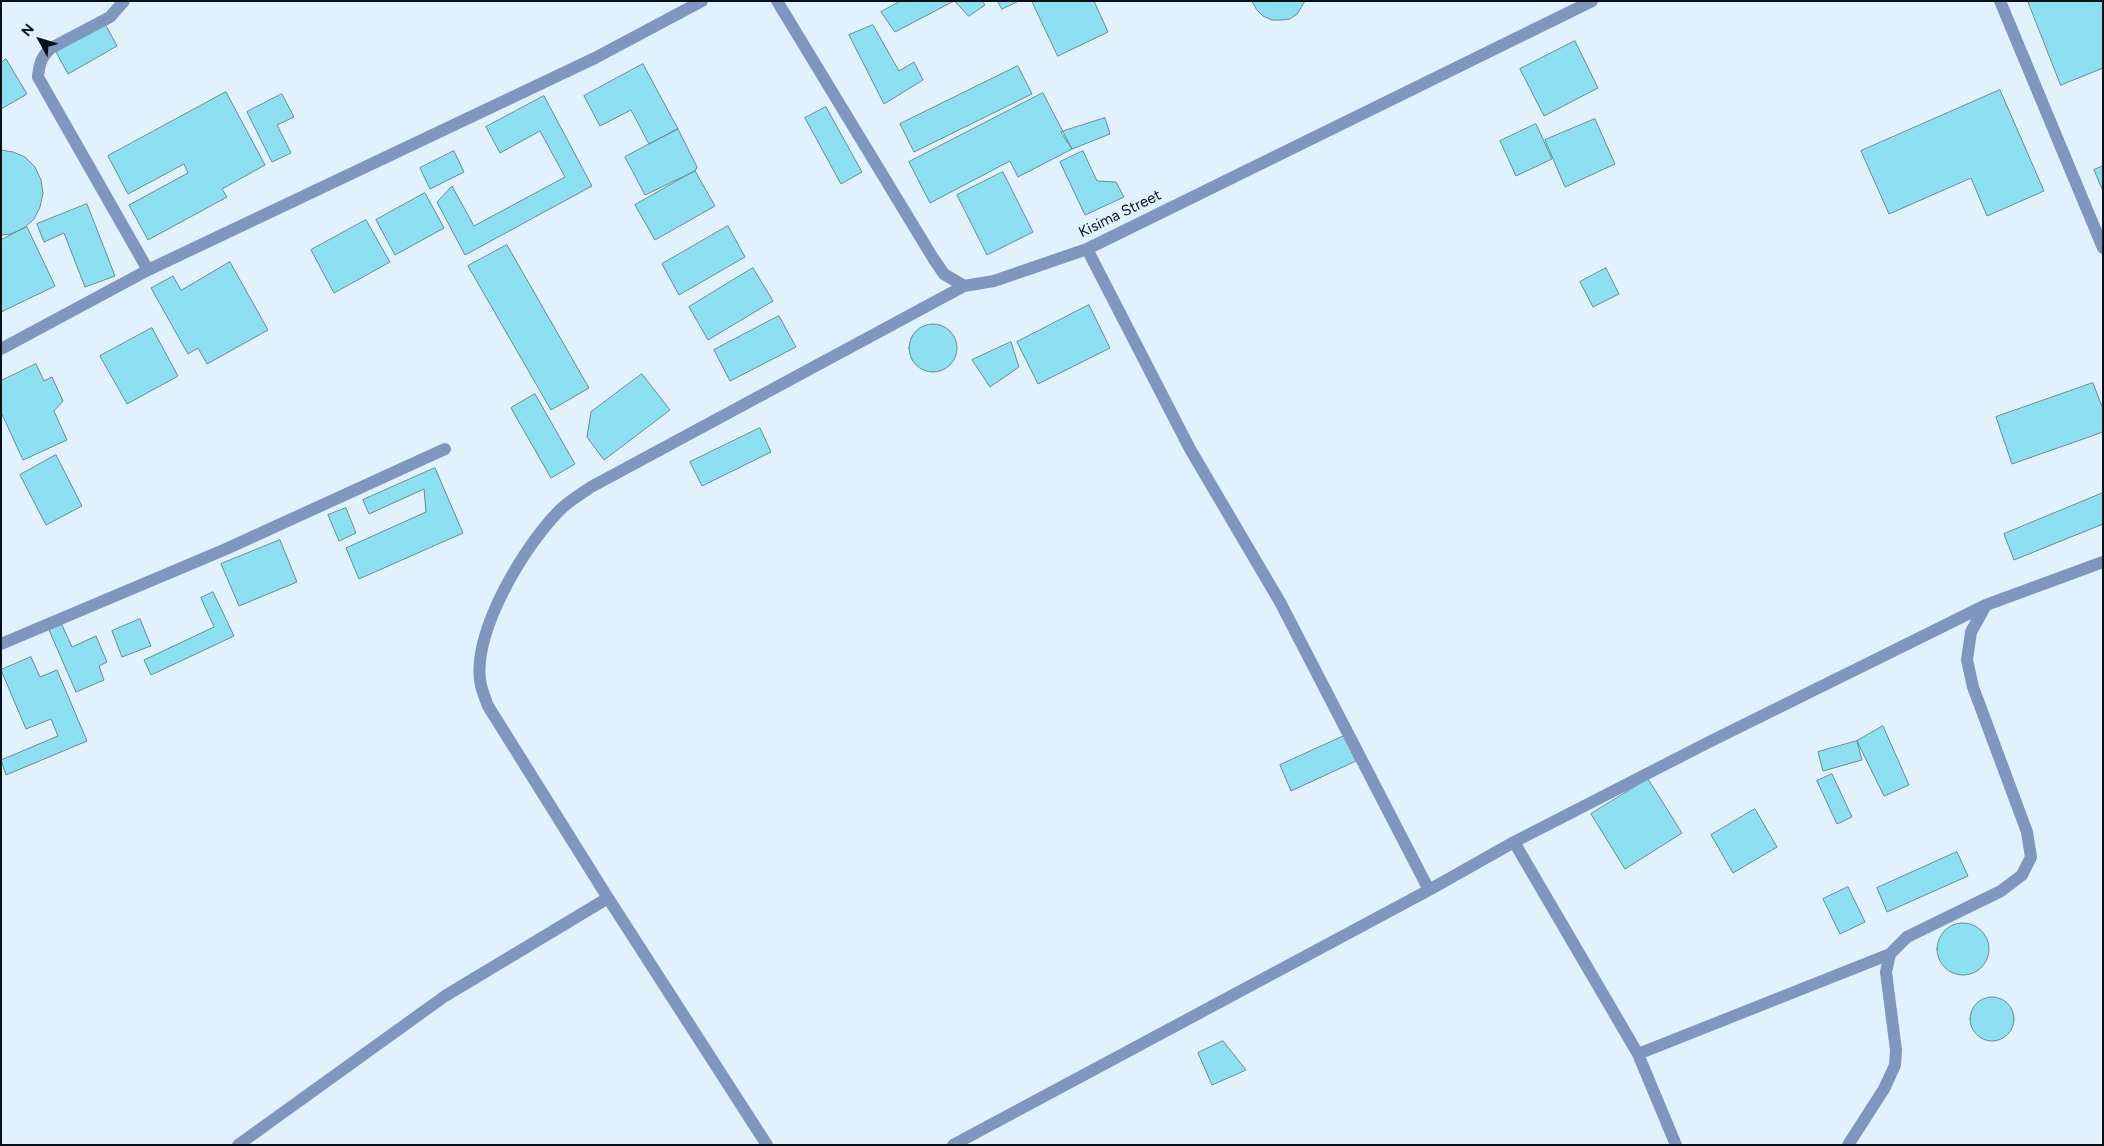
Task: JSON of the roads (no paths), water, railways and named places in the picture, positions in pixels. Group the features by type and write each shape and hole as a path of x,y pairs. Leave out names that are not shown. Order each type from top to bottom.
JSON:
{"street":[{"path":"124,1 110,17 51,48 43,55 38,68 38,77 148,270"},
{"path":"1,349 148,270 595,58 702,1"},
{"path":"777,1 900,199 933,258 944,274 964,286"},
{"name":"Kisima Street","path":"964,286 994,282 1087,249 1592,1"},
{"path":"2000,1 2103,248"},
{"path":"1087,249 1190,449 1280,602 1429,890"},
{"path":"767,1145 608,898 488,706 480,680 482,649 493,613 524,555 558,512 591,487 964,286"},
{"path":"1,644 226,549 445,449"},
{"path":"953,1145 1429,890 1514,842 1986,605 2103,562"},
{"path":"1638,1054 1890,954 1907,937 2001,891 2022,875 2031,857 2027,832 1973,687 1967,660 1971,632 1986,605"},
{"path":"1514,842 1638,1054 1676,1145"},
{"path":"238,1145 445,996 608,898"},
{"path":"1848,1145 1884,1089 1895,1065 1896,1050 1886,972 1890,954"}]}
